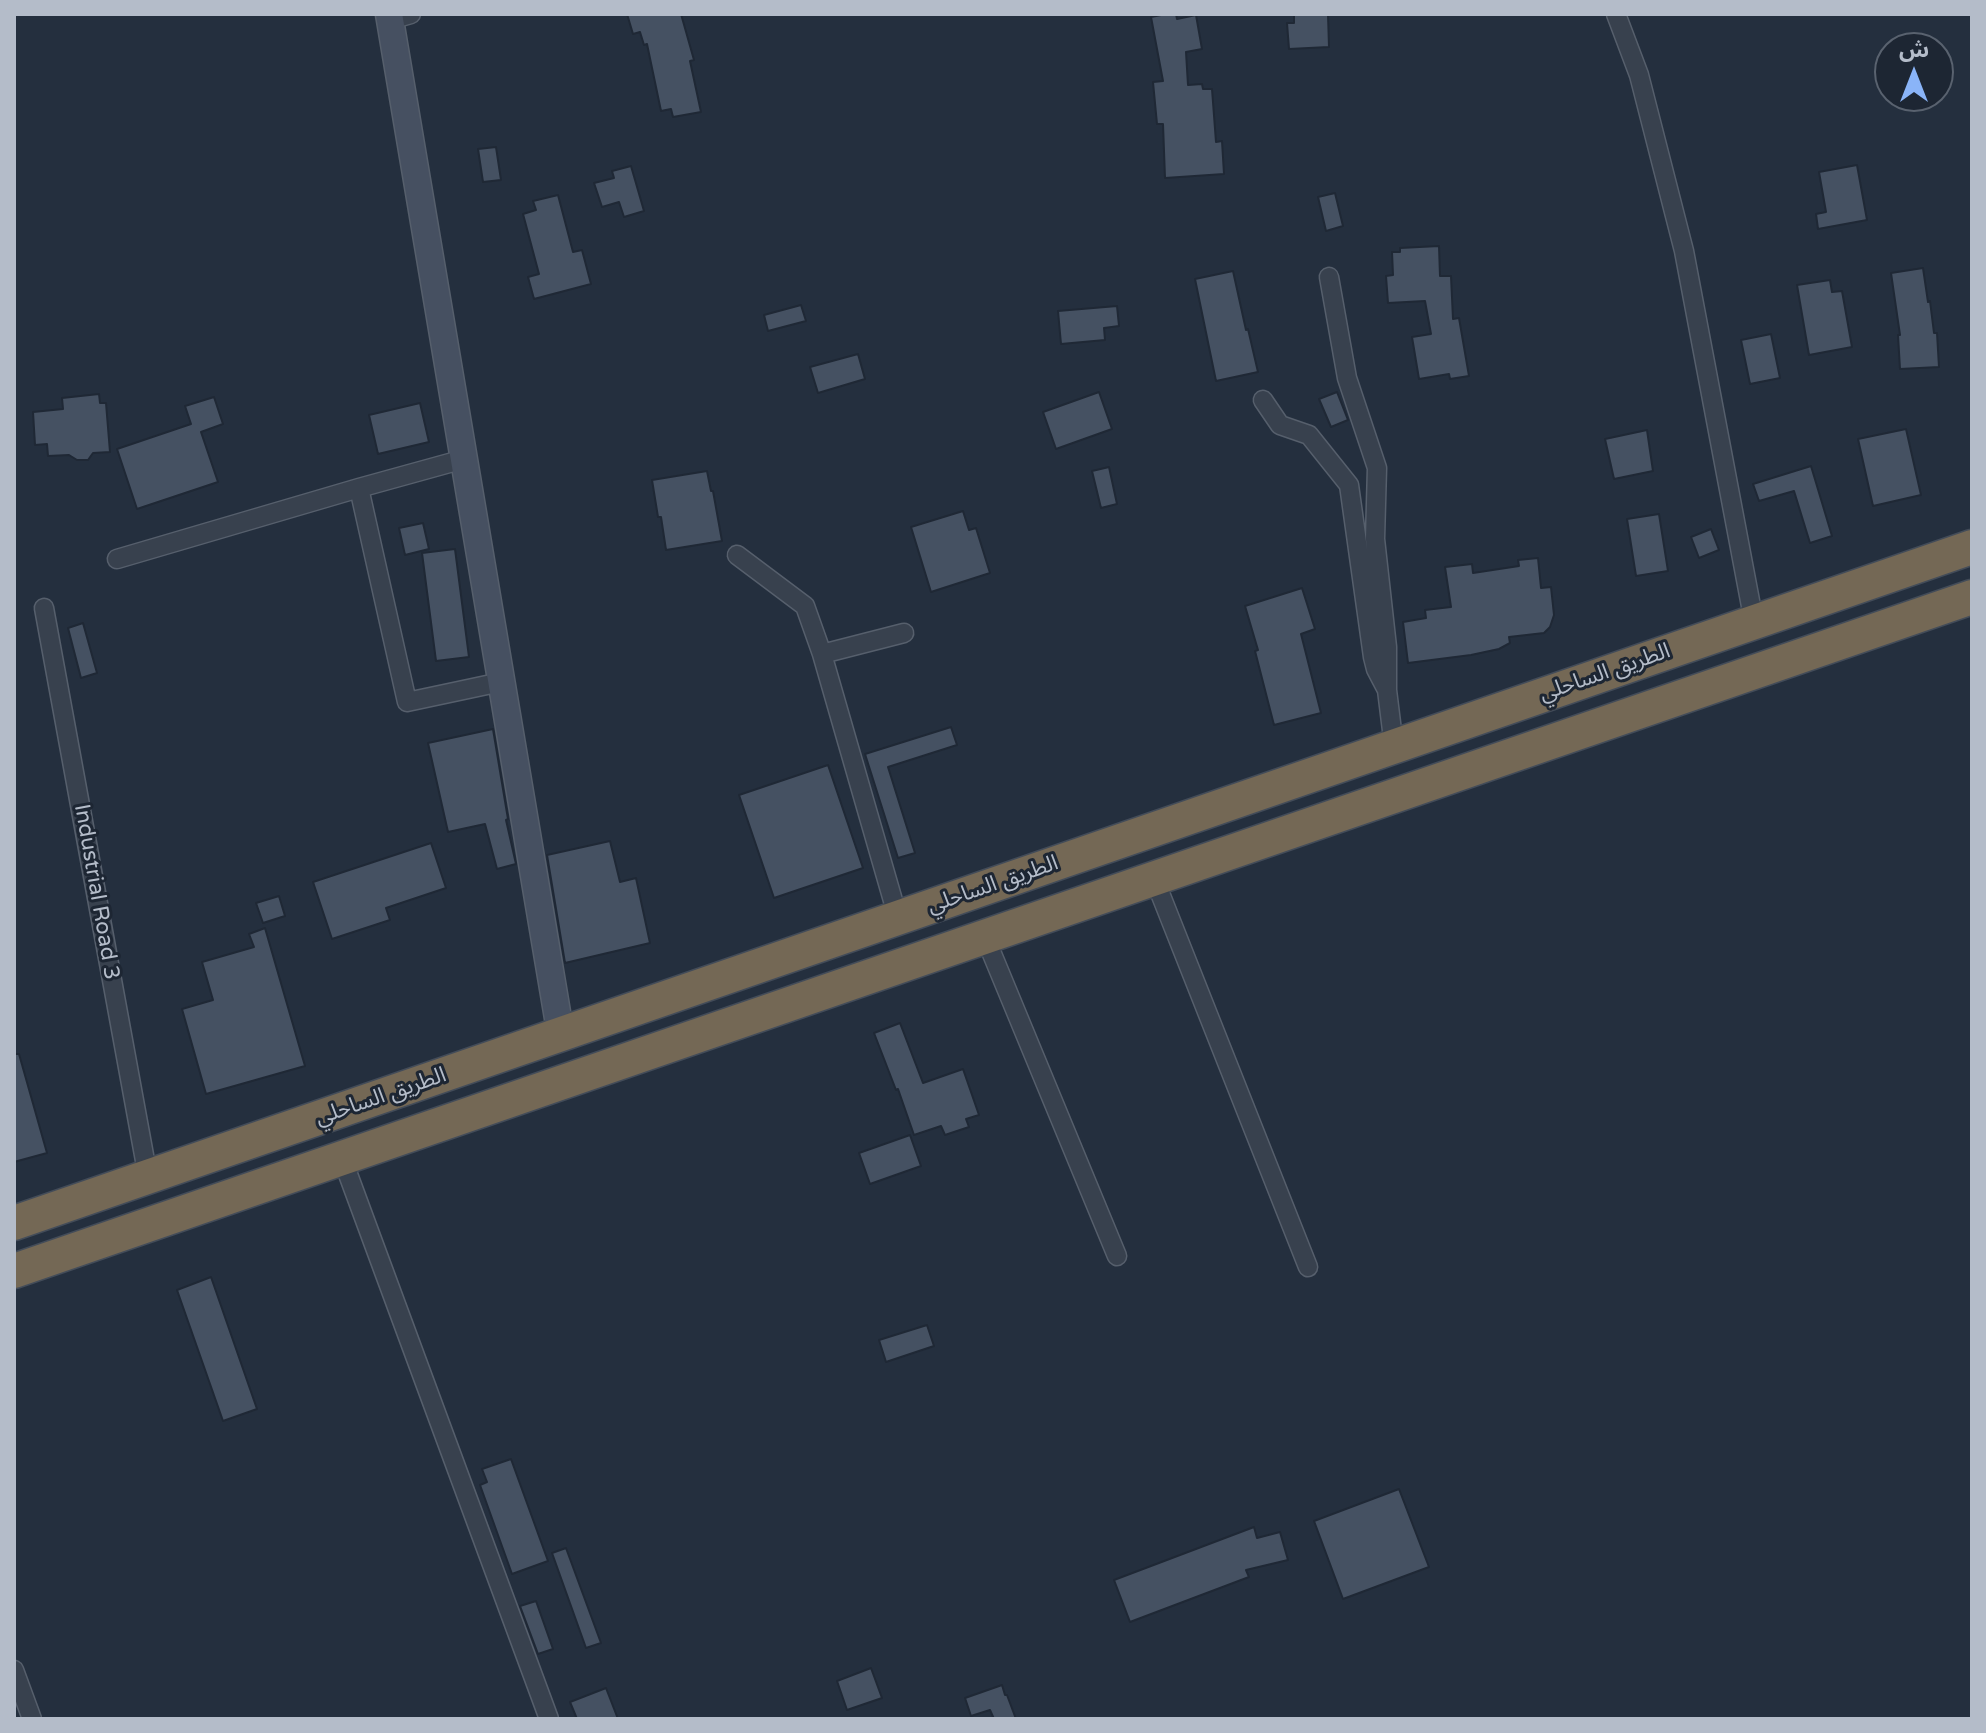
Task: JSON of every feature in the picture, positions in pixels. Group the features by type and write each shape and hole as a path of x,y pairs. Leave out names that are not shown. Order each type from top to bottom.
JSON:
{"highway":[{"name":"الطريق الساحلي","path":"14,1223 1972,547"},
{"name":"الطريق الساحلي","path":"14,1271 1972,597"}],"street":[{"path":"1616,14 1639,75 1684,251 1754,622"},
{"path":"396,16 464,459 561,1036"},
{"path":"1329,277 1347,378 1377,468 1375,539 1394,747"},
{"path":"1263,400 1280,425 1309,435 1349,485 1373,657 1387,690"},
{"path":"117,559 464,459"},
{"path":"359,488 407,702 501,682"},
{"path":"737,555 805,606 822,654 898,918"},
{"name":"Industrial Road 3","path":"44,608 148,1177"},
{"path":"822,654 904,633"},
{"path":"1154,878 1308,1267"},
{"path":"985,937 1117,1256"},
{"path":"342,1158 549,1719"},
{"path":"14,1670 32,1719"}],"building":[{"path":"627,14 681,14 694,60 690,61 701,112 673,117 671,109 661,111 647,44 644,45 640,32 633,34"},
{"path":"1176,14 1177,19 1196,15 1202,49 1186,52 1188,85 1202,84 1203,89 1212,89 1216,142 1222,141 1224,174 1165,178 1163,124 1157,124 1153,82 1163,81 1151,17"},
{"path":"1294,14 1328,14 1329,47 1289,49 1287,23 1294,23"},
{"path":"496,147 501,180 483,182 478,149"},
{"path":"1857,165 1867,220 1818,229 1816,214 1826,212 1819,172"},
{"path":"631,166 644,211 624,217 619,202 602,207 594,183 614,178 612,171"},
{"path":"1335,193 1343,226 1326,231 1318,197"},
{"path":"558,195 573,252 582,250 591,284 534,299 528,277 539,274 523,214 536,210 533,201"},
{"path":"1439,246 1440,276 1451,276 1453,319 1459,318 1469,376 1450,379 1449,374 1419,379 1412,337 1431,334 1425,301 1388,303 1386,276 1393,275 1392,252 1400,252 1400,248"},
{"path":"1923,268 1934,333 1937,333 1939,367 1900,369 1900,335 1891,273"},
{"path":"1233,271 1258,372 1216,381 1195,279"},
{"path":"1830,280 1832,292 1842,291 1852,347 1809,355 1797,285"},
{"path":"801,305 806,321 768,331 764,315"},
{"path":"1117,306 1119,326 1104,328 1105,340 1061,344 1058,311"},
{"path":"1771,334 1780,378 1750,384 1741,340"},
{"path":"858,354 865,379 818,393 810,367"},
{"path":"1099,392 1112,429 1056,449 1043,412"},
{"path":"1337,392 1348,420 1331,427 1319,399"},
{"path":"99,394 100,403 106,403 110,452 93,453 88,460 77,460 69,455 48,456 47,444 35,445 33,412 63,409 62,398"},
{"path":"214,397 223,424 201,432 218,482 137,509 117,449 191,424 185,406"},
{"path":"420,403 429,442 378,454 369,415"},
{"path":"1906,429 1921,495 1873,506 1858,439"},
{"path":"1647,430 1653,471 1614,479 1605,439"},
{"path":"1811,466 1832,536 1810,543 1794,491 1759,501 1753,484"},
{"path":"1109,467 1117,504 1101,508 1092,471"},
{"path":"707,471 722,541 666,550 652,480"},
{"path":"963,511 969,530 976,528 990,573 931,592 911,527"},
{"path":"1659,514 1668,571 1636,576 1627,519"},
{"path":"423,523 429,549 405,555 399,528"},
{"path":"1711,529 1719,550 1699,558 1691,537"},
{"path":"455,549 469,657 436,661 422,553"},
{"path":"1538,558 1541,588 1551,587 1554,615 1544,633 1509,637 1510,643 1499,649 1408,663 1403,622 1426,618 1425,610 1451,607 1445,567 1472,564 1473,573 1519,566 1518,560"},
{"path":"1302,588 1315,629 1301,634 1321,713 1274,725 1245,606"},
{"path":"83,623 97,673 81,678 68,628"},
{"path":"951,727 957,745 888,767 915,853 898,858 865,754"},
{"path":"493,729 506,820 516,864 497,869 485,824 448,832 428,743"},
{"path":"828,765 863,868 774,898 739,795"},
{"path":"610,841 620,882 636,878 650,943 565,963 547,855"},
{"path":"431,843 446,888 386,908 390,920 332,939 313,882"},
{"path":"279,896 285,916 263,923 256,903"},
{"path":"265,928 305,1066 206,1094 182,1009 213,1000 202,962 254,947 249,934"},
{"path":"900,1023 923,1083 963,1069 979,1115 966,1119 969,1127 945,1135 941,1126 914,1135 874,1033"},
{"path":"14,1054 19,1054 47,1153 14,1162"},
{"path":"910,1135 921,1166 870,1184 859,1153"},
{"path":"211,1277 257,1409 223,1421 177,1290"},
{"path":"927,1325 934,1346 886,1362 879,1340"},
{"path":"511,1459 548,1561 512,1574 480,1485 487,1482 482,1469"},
{"path":"1399,1489 1429,1567 1343,1599 1314,1521"},
{"path":"1254,1527 1257,1538 1280,1532 1288,1560 1246,1570 1249,1577 1130,1622 1114,1580"},
{"path":"566,1548 601,1643 586,1648 552,1553"},
{"path":"536,1601 553,1649 538,1654 520,1606"},
{"path":"871,1668 882,1698 847,1710 837,1681"},
{"path":"1002,1685 1016,1719 994,1719 990,1710 971,1716 965,1698"},
{"path":"606,1688 618,1719 577,1719 570,1702"}]}
